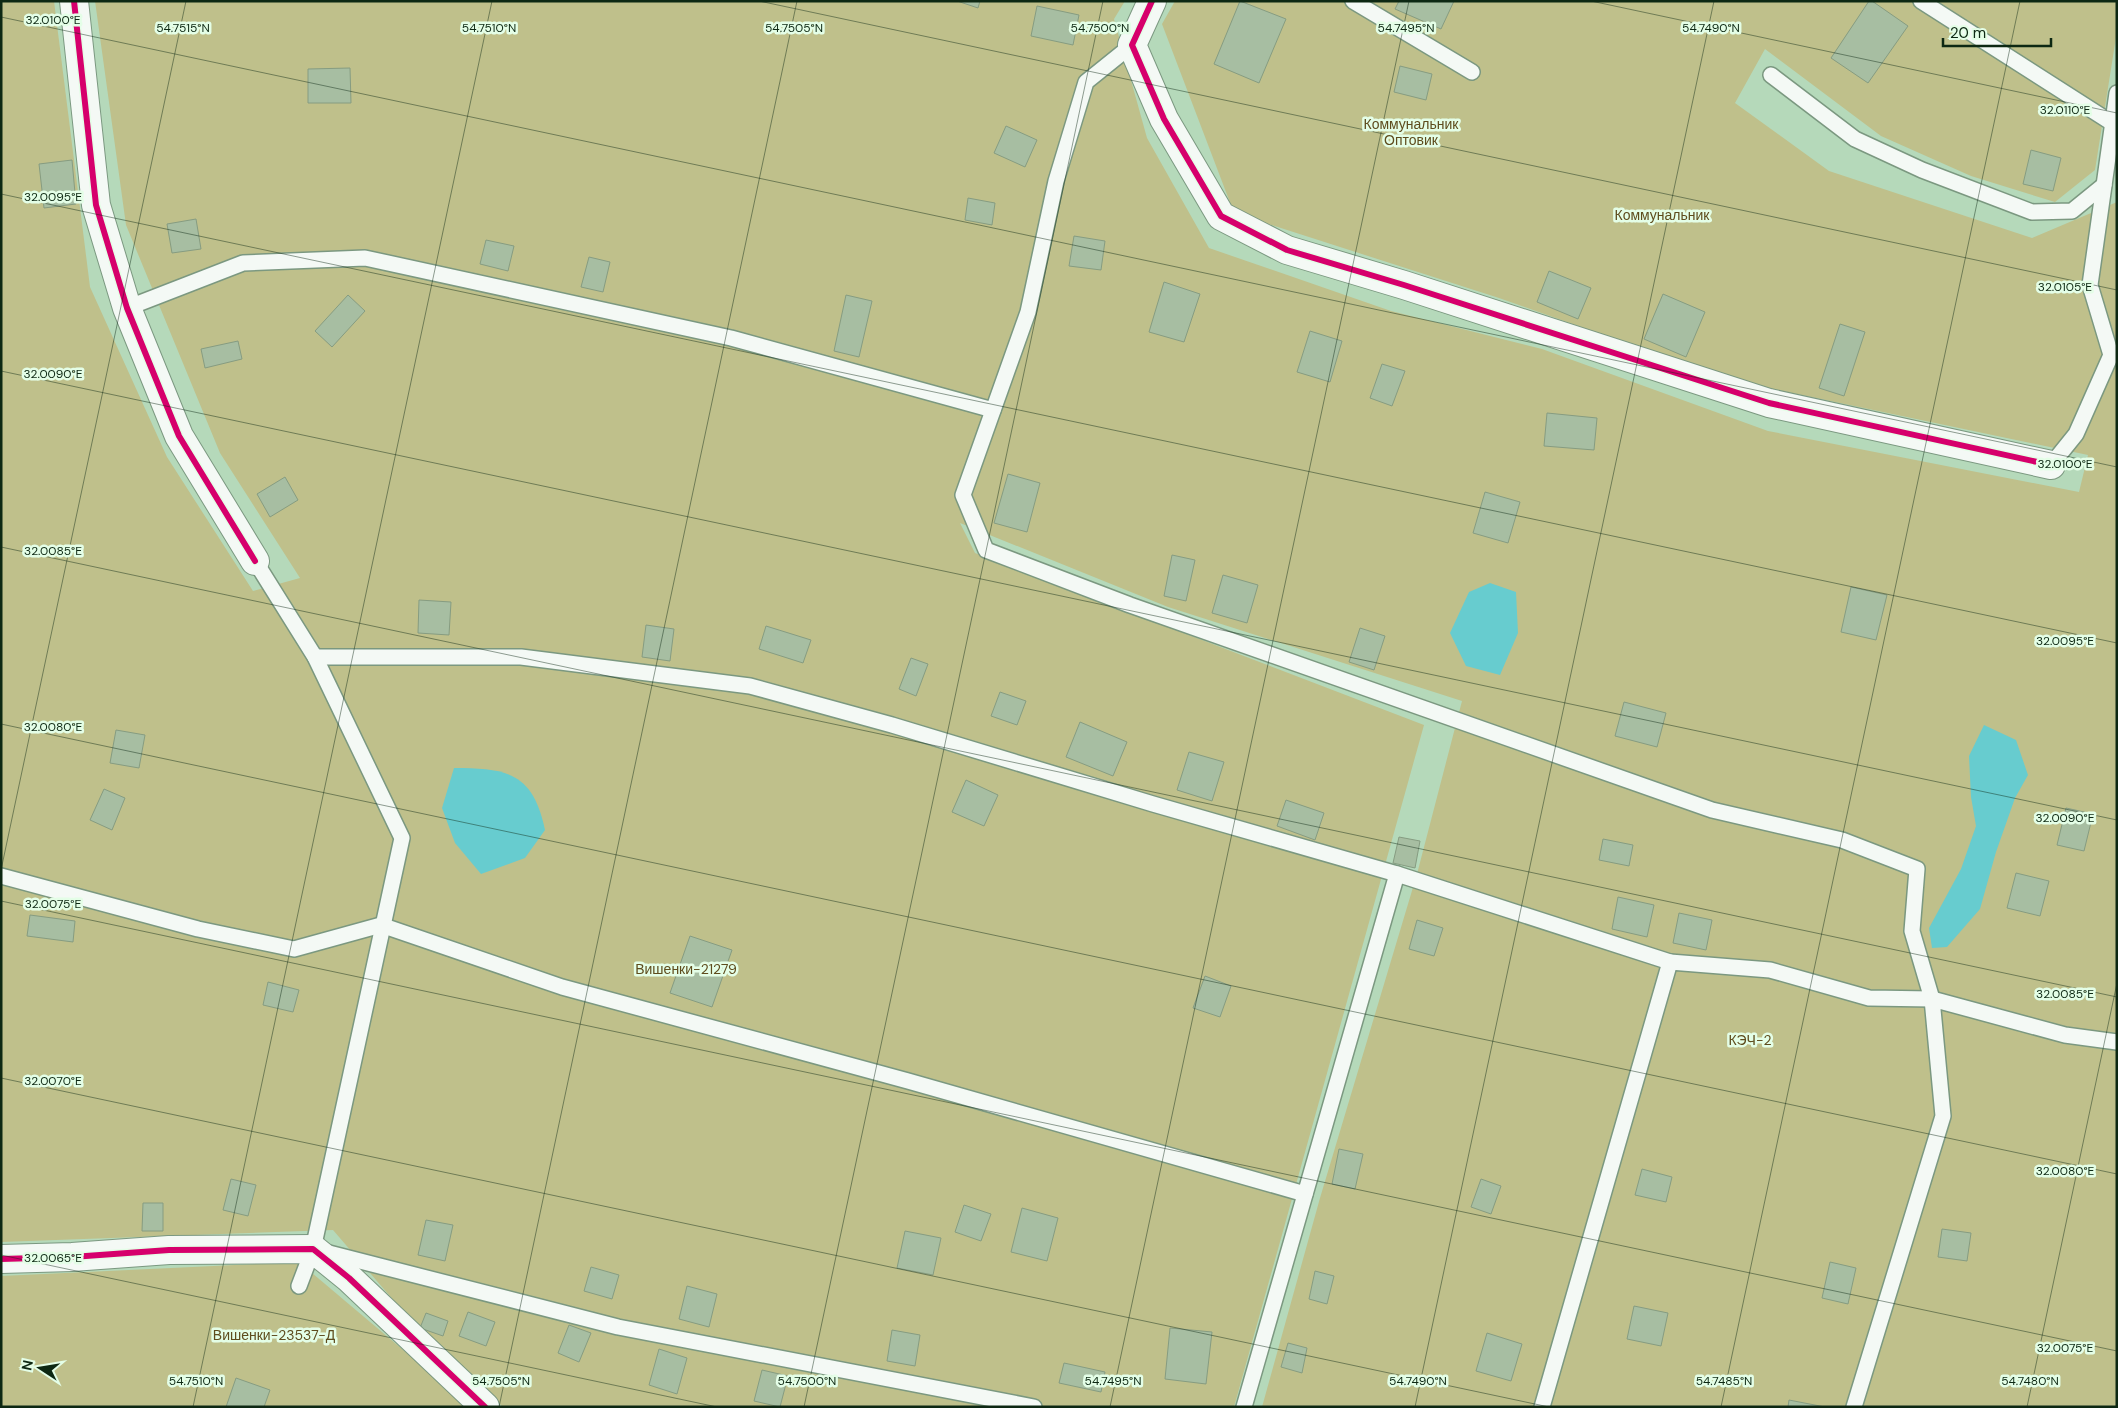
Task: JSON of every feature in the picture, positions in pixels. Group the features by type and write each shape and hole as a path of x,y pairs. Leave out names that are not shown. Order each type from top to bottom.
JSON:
{"street":[{"path":"74,1 96,205 128,308 179,436 255,561"},
{"path":"1152,1 1132,45 1164,120 1221,216 1287,250 1404,285 1769,403 2052,465"},
{"path":"1,1259 72,1257 169,1250 313,1249 349,1278 485,1407"}],"lane":[{"path":"1353,1 1472,72"},
{"path":"1921,1 2112,123"},
{"path":"1132,45 1086,82 1056,181 1028,312 963,495 986,550 1130,605 1712,810 1842,840 1917,869 1912,930 1932,999 1943,1116 1854,1407"},
{"path":"1771,75 1855,139 1922,170 2032,212 2072,211 2104,185"},
{"path":"2052,465 2076,434 2111,355 2090,285 2104,185 2112,160 2112,123 2117,93"},
{"path":"128,308 243,263 365,258 731,338 993,410"},
{"path":"255,561 315,658 402,838 381,926 313,1249 299,1286"},
{"path":"315,658 521,657 750,686 892,725 1153,804 1397,874 1670,962 1770,970 1868,998 1932,999 2065,1035 2117,1042"},
{"path":"1244,1407 1397,874"},
{"path":"1,876 198,929 294,949 381,926 562,987 917,1084 1305,1194"},
{"path":"1542,1407 1670,962"},
{"path":"313,1249 618,1327 1034,1407"}],"green space":[{"path":"1,1 54,1 90,287 167,457 253,591 300,578 220,453 126,225 95,1 1125,1 1114,19 1147,138 1209,248 1391,311 1542,349 1768,431 2079,492 2088,455 1730,380 1499,298 1234,213 1162,24 1175,1 2117,1 2117,31 2095,170 2055,202 1971,176 1881,136 1765,49 1735,103 1829,171 2032,238 2117,202 2117,1407 1262,1407 1320,1198 1417,874 1462,701 1168,607 960,523 975,553 1424,725 1234,1407 503,1407 432,1345 333,1230 1,1242"},
{"name":"Вишенки-23537-Д","path":"299,1262 440,1381 466,1407 1,1407 1,1276"}],"water":[{"path":"1490,583 1516,592 1518,633 1500,675 1466,666 1450,633 1469,592"},
{"path":"1984,725 2016,740 2028,775 2015,798 1996,852 1980,909 1947,947 1932,948 1929,928 1961,869 1976,826 1971,797 1969,756"},
{"path":"454,768 473,768 503,773 525,785 540,811 545,830 525,858 481,874 455,843 442,808"}],"building":[{"path":"957,1 980,1 978,8"},
{"path":"1240,1 1286,19 1259,83 1214,64"},
{"path":"1399,1 1454,1 1441,29 1395,9"},
{"path":"1869,1 1872,1 1908,26 1868,83 1831,58"},
{"path":"1037,6 1079,15 1073,45 1031,36"},
{"path":"1400,66 1432,74 1426,100 1394,92"},
{"path":"350,68 351,103 308,103 308,69"},
{"path":"1006,126 1037,140 1025,167 994,153"},
{"path":"2031,150 2061,158 2053,191 2023,184"},
{"path":"72,160 76,204 44,208 39,164"},
{"path":"968,198 995,203 992,225 965,220"},
{"path":"196,219 201,249 172,253 167,224"},
{"path":"1074,236 1105,241 1101,270 1069,266"},
{"path":"486,240 514,246 508,271 480,264"},
{"path":"589,257 610,262 603,292 581,287"},
{"path":"1549,271 1591,288 1578,319 1537,302"},
{"path":"1164,282 1200,294 1184,342 1149,332"},
{"path":"1663,294 1705,312 1686,357 1644,339"},
{"path":"348,295 365,311 332,347 315,331"},
{"path":"846,295 872,301 859,357 834,351"},
{"path":"1840,324 1865,332 1844,396 1819,388"},
{"path":"1310,331 1342,341 1330,382 1297,372"},
{"path":"238,341 242,359 205,368 201,349"},
{"path":"1382,364 1405,371 1392,406 1370,398"},
{"path":"1547,413 1597,418 1594,450 1544,446"},
{"path":"1008,474 1040,483 1027,532 994,523"},
{"path":"285,477 298,500 270,517 257,494"},
{"path":"1485,492 1520,502 1508,543 1473,533"},
{"path":"1172,555 1195,560 1186,601 1164,596"},
{"path":"1223,575 1258,585 1247,623 1212,613"},
{"path":"1851,587 1887,595 1876,640 1841,632"},
{"path":"419,600 451,602 449,635 418,633"},
{"path":"646,625 674,629 670,661 642,657"},
{"path":"766,626 811,640 803,663 759,649"},
{"path":"1360,628 1385,636 1374,670 1349,662"},
{"path":"911,658 928,664 916,696 899,689"},
{"path":"1000,692 1026,701 1017,725 991,716"},
{"path":"1624,702 1666,713 1657,747 1615,736"},
{"path":"1080,722 1127,742 1113,776 1066,757"},
{"path":"116,730 145,735 139,768 110,763"},
{"path":"1189,752 1224,762 1212,801 1177,790"},
{"path":"966,780 998,795 984,826 952,812"},
{"path":"104,789 125,798 112,830 90,820"},
{"path":"1286,800 1324,813 1315,840 1277,826"},
{"path":"2066,808 2093,814 2084,851 2057,845"},
{"path":"1399,837 1420,841 1415,868 1393,863"},
{"path":"1603,839 1633,845 1629,866 1599,860"},
{"path":"2016,873 2049,881 2040,916 2007,908"},
{"path":"1618,897 1654,905 1647,937 1612,929"},
{"path":"1679,913 1712,920 1706,950 1673,943"},
{"path":"30,915 75,921 73,942 27,936"},
{"path":"1417,920 1443,928 1434,956 1409,949"},
{"path":"690,936 732,950 712,1007 670,993"},
{"path":"1205,976 1231,986 1220,1017 1193,1008"},
{"path":"268,982 299,990 293,1012 263,1005"},
{"path":"1339,1149 1363,1154 1355,1189 1332,1184"},
{"path":"1642,1169 1672,1177 1666,1202 1635,1195"},
{"path":"231,1179 256,1185 248,1216 223,1210"},
{"path":"1481,1179 1501,1186 1491,1214 1471,1207"},
{"path":"143,1203 163,1203 163,1231 142,1231"},
{"path":"964,1205 991,1214 981,1241 955,1232"},
{"path":"1022,1208 1058,1218 1047,1261 1011,1252"},
{"path":"426,1220 453,1225 445,1261 418,1255"},
{"path":"1942,1229 1971,1233 1967,1261 1938,1257"},
{"path":"905,1231 941,1238 933,1275 897,1268"},
{"path":"1830,1262 1856,1268 1848,1304 1822,1298"},
{"path":"591,1267 619,1275 612,1299 584,1291"},
{"path":"1315,1271 1334,1276 1327,1304 1309,1299"},
{"path":"687,1286 717,1294 709,1327 679,1319"},
{"path":"1634,1306 1668,1313 1661,1346 1627,1339"},
{"path":"468,1312 495,1322 486,1346 459,1336"},
{"path":"426,1313 448,1321 443,1336 420,1328"},
{"path":"569,1325 591,1333 579,1362 558,1353"},
{"path":"1170,1328 1212,1332 1206,1384 1165,1379"},
{"path":"892,1330 920,1335 915,1366 887,1361"},
{"path":"1487,1333 1522,1344 1511,1381 1476,1371"},
{"path":"1288,1343 1307,1348 1302,1373 1281,1367"},
{"path":"659,1349 687,1358 677,1394 649,1385"},
{"path":"1064,1363 1105,1372 1101,1392 1059,1383"},
{"path":"762,1370 788,1376 780,1407 754,1401"},
{"path":"236,1378 270,1390 264,1407 226,1407"},
{"path":"1789,1400 1825,1407 1788,1407"}],"cycle path":[{"path":"74,1 96,205 127,308 179,436 255,561"},
{"path":"1152,1 1132,45 1164,119 1221,216 1287,250 1404,285 1769,403 2051,465"},
{"path":"1,1259 72,1257 169,1250 313,1249 349,1278 485,1407"}],"park label":[{"name":"Коммунальник Оптовик","path":"1411,132"},
{"name":"Коммунальник","path":"1662,215"},
{"name":"Вишенки-21279","path":"686,969"},
{"name":"КЭЧ-2","path":"1750,1040"}]}
